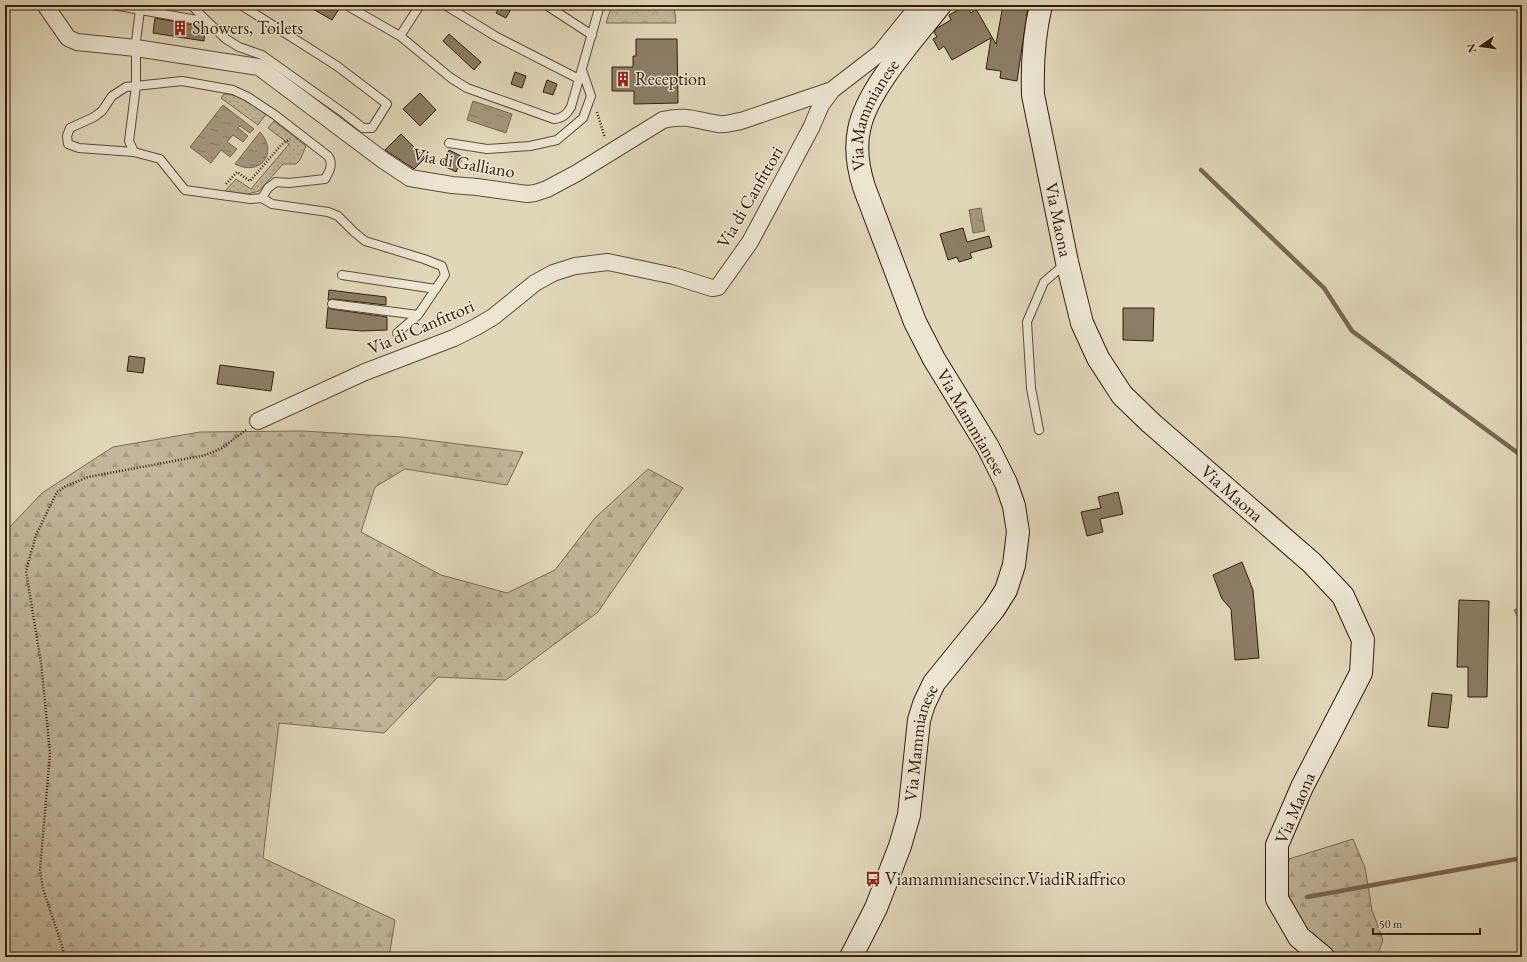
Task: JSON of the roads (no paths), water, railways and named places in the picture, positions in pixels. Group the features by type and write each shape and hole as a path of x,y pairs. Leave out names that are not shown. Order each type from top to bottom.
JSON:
{"main road":[{"name":"Via Mammianese","path":"851,957 876,908 900,846 909,815 919,720 924,704 934,683 1001,599 1011,578 1017,547 1018,532 1014,506 1006,483 988,447 934,360 915,322 859,171 857,148 859,129 866,108 886,74 940,5"},
{"name":"Via Maona","path":"1041,5 1032,68 1033,95 1067,262 1082,324 1098,358 1122,395 1164,436 1312,562 1344,596 1363,640 1361,673 1302,787 1277,845 1277,899 1299,937 1323,957"}],"street":[{"name":"Via di Galliano","path":"45,5 68,38 77,42 136,48 260,66 383,160 410,178 452,185 477,186 527,194 547,188 576,173 663,120 672,117 684,117 720,124 728,124 832,90"},
{"name":"Via di Canfittori","path":"258,421 365,372 454,338 493,317 535,283 553,274 575,266 608,262 674,276 712,288 718,287 750,242 822,105 832,90 880,53 914,11 922,5"}],"lane":[{"path":"113,5 208,22"},
{"path":"191,5 226,39 239,47 262,55 363,128 372,128 387,104 337,66 241,5"},
{"path":"346,5 400,36 451,78 467,88 551,118 562,117 569,111 600,5"},
{"path":"400,36 420,5"},
{"path":"445,5 495,36 579,79"},
{"path":"546,5 592,35"},
{"path":"134,152 129,141 136,86 136,48 140,10"},
{"path":"449,143 487,149 530,146 557,140 583,118 591,96 582,70"},
{"path":"262,198 268,188 276,182 289,183 325,180 331,168 330,159 259,104 233,90 182,81 126,87 112,96 102,111 94,117 70,128 67,136 68,144 79,148 134,152 160,159 185,190 250,199 262,198 272,204 328,212 338,216 366,242 424,259 442,266 445,275 436,289 418,315 397,333"},
{"path":"1039,430 1031,388 1027,322 1044,282 1067,262"},
{"path":"342,275 436,289"},
{"path":"332,304 418,315"}],"water":[{"path":"473,101 512,114 506,133 467,120"},
{"path":"223,105 254,129 250,133 240,126 238,128 248,136 243,142 233,135 227,142 237,149 230,157 221,150 211,163 190,147"},
{"path":"260,132 268,148 264,161 259,165 252,167 244,167 235,164"},
{"path":"981,208 985,231 973,233 969,210"},
{"path":"1522,607 1522,626 1514,610"}],"waterway":[{"path":"1201,170 1324,288 1352,331 1522,456"},
{"path":"1307,897 1522,858"}],"place":[{"name":"Showers, Toilets","path":"180,28"},
{"name":"Reception","path":"623,79"},
{"name":"Viamammianeseincr.ViadiRiaffrico","path":"873,879"}]}
